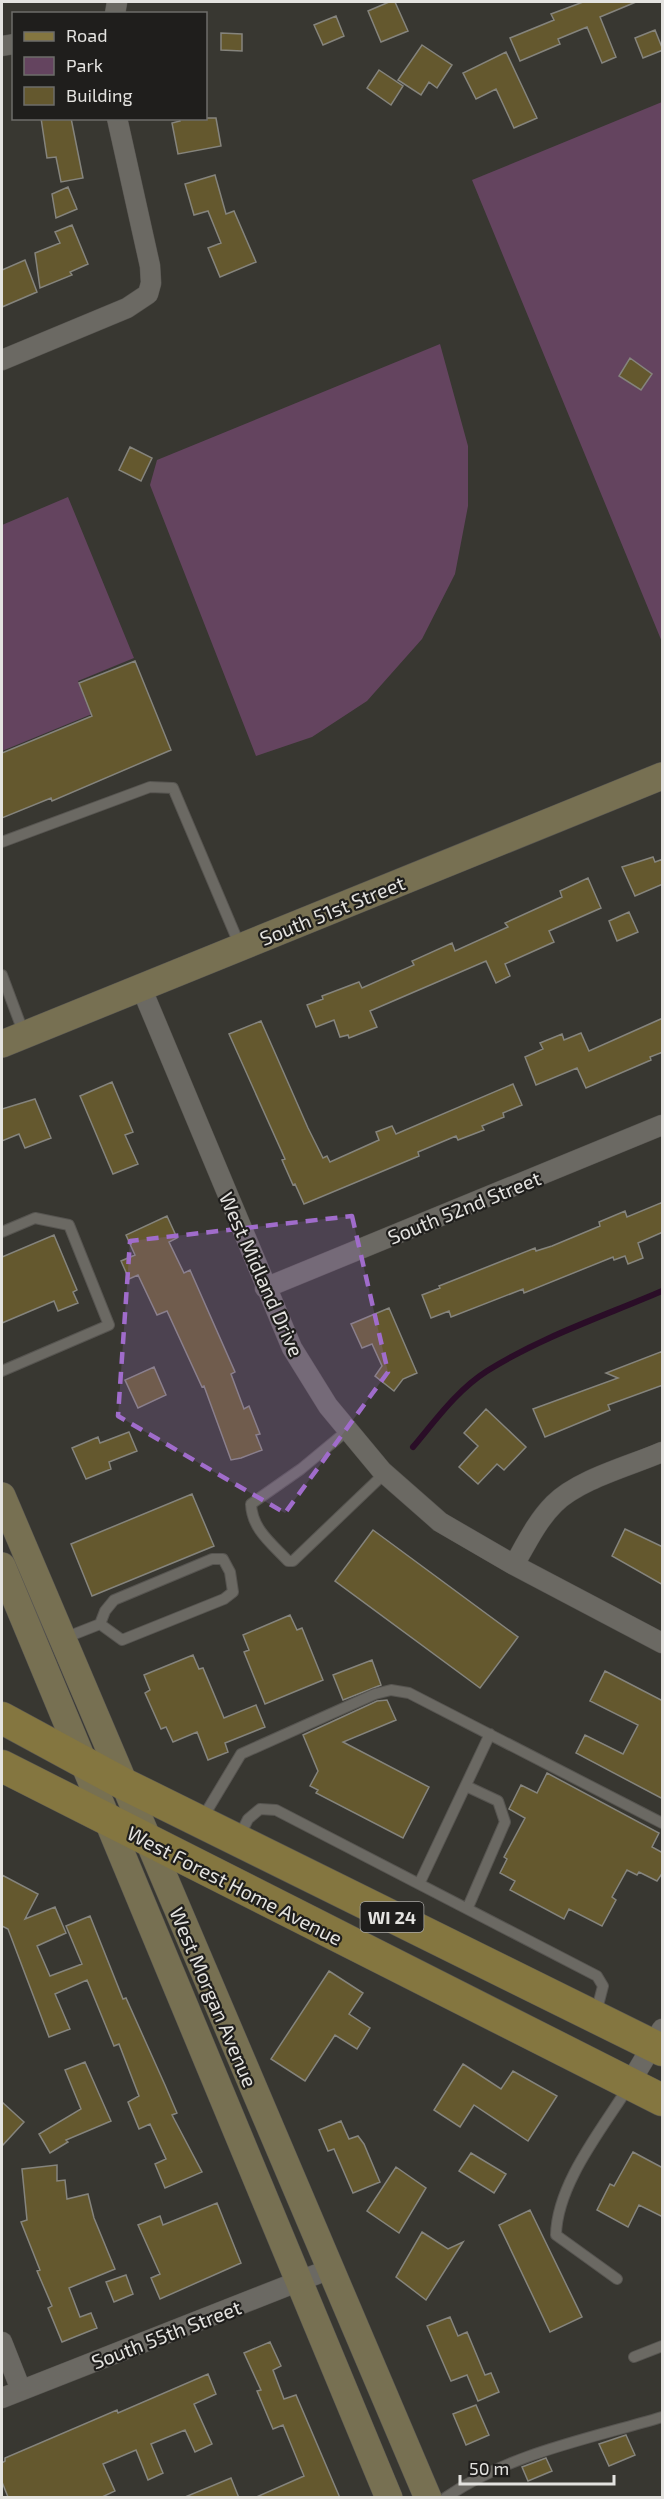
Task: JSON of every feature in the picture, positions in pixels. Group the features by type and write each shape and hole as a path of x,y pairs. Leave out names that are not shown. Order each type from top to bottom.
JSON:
{"main road":[{"name":"West Forest Home Avenue","path":"2,1718 122,1783 595,2016 660,2041"},
{"name":"West Forest Home Avenue","path":"2,1766 148,1842 663,2100"}],"street":[{"path":"2,360 127,308 148,294 151,283 150,266 117,120"},
{"name":"South 51st Street","path":"13,1040 663,776"},
{"name":"West Midland Drive","path":"141,987 265,1288 292,1348 328,1406 384,1474 440,1522 514,1565 663,1643"},
{"name":"South 52nd Street","path":"265,1288 663,1125"},
{"path":"514,1565 535,1528 555,1503 580,1486 663,1452"},
{"name":"West Morgan Avenue","path":"2,1496 122,1783 428,2498"},
{"name":"West Morgan Avenue","path":"2,1566 389,2498"},
{"path":"630,2083 660,2041"},
{"name":"South 55th Street","path":"2,2398 330,2270"},
{"path":"2,2342 21,2390"}],"lane":[{"path":"2,842 150,787 173,788 240,946"},
{"path":"2,975 13,1040"},
{"path":"2,1232 35,1218 69,1226 109,1324 2,1371"},
{"path":"348,1430 301,1469 251,1504 256,1527 288,1560 292,1561 384,1474"},
{"path":"62,1639 100,1624 105,1611 114,1600 159,1580 212,1559 223,1558 230,1572 233,1592 210,1606 122,1640 100,1624"},
{"path":"201,1822 231,1766 241,1754 375,1694 391,1690 409,1693 663,1823"},
{"path":"420,1882 490,1734"},
{"path":"466,1786 498,1801 505,1822 468,1907"},
{"path":"237,1840 248,1819 260,1809 276,1810 420,1882 597,1976 603,1986 595,2016"},
{"path":"617,2279 556,2235 556,2218 564,2192 630,2083"},
{"path":"634,2357 663,2346"},
{"path":"445,2498 469,2482 524,2458 663,2417"}],"highlighted area":[{"path":"352,1216 388,1372 285,1513 118,1416 130,1241"}],"green space":[{"path":"662,102 662,642 472,180"},
{"path":"440,344 468,446 468,506 455,574 422,639 367,701 312,737 256,756 150,485 157,460"},
{"path":"68,497 134,658 78,681 92,714 2,751 2,525"}],"building":[{"path":"389,2 395,2 408,31 381,42 368,11"},
{"path":"583,2 636,2 600,17 616,57 602,63 587,27 558,39 560,44 520,61 510,38 554,20 551,14"},
{"path":"336,16 344,36 323,45 314,25"},
{"path":"655,30 663,50 643,58 635,38"},
{"path":"221,33 242,34 242,51 221,50"},
{"path":"422,45 452,65 437,88 429,82 421,95 398,80"},
{"path":"506,52 537,118 514,128 496,89 476,99 463,73"},
{"path":"379,70 403,86 391,105 367,88"},
{"path":"216,118 221,146 178,154 172,123"},
{"path":"41,120 71,120 83,178 61,182 56,157 47,158"},
{"path":"215,175 226,214 234,211 256,262 220,277 208,248 221,243 208,211 194,215 185,184"},
{"path":"68,187 77,209 56,218 52,194"},
{"path":"72,225 88,264 70,272 72,275 40,288 35,253 60,243 55,232"},
{"path":"25,260 37,292 2,307 2,270"},
{"path":"630,358 652,374 641,390 619,376"},
{"path":"130,447 152,458 141,481 119,470"},
{"path":"135,661 171,750 52,801 51,798 2,818 2,753 92,716 79,683"},
{"path":"653,857 655,862 663,859 663,884 635,896 622,867"},
{"path":"588,878 601,908 549,931 554,942 505,964 510,976 496,983 486,961 370,1011 377,1027 349,1038 348,1035 340,1037 334,1020 316,1027 307,1005 323,999 322,996 359,982 362,988 414,965 412,961 452,943 455,951 508,927 505,923 562,897 560,891"},
{"path":"629,912 638,932 617,941 609,921"},
{"path":"663,1018 663,1052 650,1057 651,1060 586,1088 577,1068 536,1085 525,1057 543,1049 540,1043 562,1034 564,1040 581,1033 589,1051"},
{"path":"261,1021 308,1128 323,1158 327,1156 330,1162 379,1140 376,1132 392,1126 396,1134 513,1084 522,1105 503,1113 504,1117 482,1126 484,1130 458,1140 456,1136 418,1152 419,1156 304,1204 295,1184 293,1185 282,1160 285,1159 229,1034"},
{"path":"112,1082 133,1132 125,1135 138,1164 113,1174 80,1096"},
{"path":"35,1099 51,1138 25,1148 19,1134 2,1141 2,1109"},
{"path":"663,1202 663,1232 638,1243 643,1258 628,1264 625,1256 614,1260 613,1257 524,1293 523,1289 451,1317 449,1311 431,1318 422,1295 440,1288 439,1286 535,1248 536,1251 552,1246 600,1226 599,1222 625,1211 627,1217"},
{"path":"167,1216 177,1238 169,1242 184,1273 190,1270 235,1372 231,1374 244,1409 249,1406 260,1434 256,1435 262,1450 241,1458 231,1460 204,1386 202,1387 167,1311 157,1315 138,1275 129,1279 121,1261 135,1255 126,1235"},
{"path":"54,1235 77,1290 73,1292 78,1303 58,1311 54,1301 2,1323 2,1257"},
{"path":"389,1308 417,1373 403,1379 394,1391 375,1376 382,1366 372,1344 362,1348 351,1324"},
{"path":"663,1351 663,1385 608,1405 610,1410 545,1437 533,1409 618,1378 606,1373"},
{"path":"154,1367 166,1395 138,1408 125,1380"},
{"path":"486,1409 526,1447 504,1470 497,1464 478,1484 459,1467 478,1446 464,1433"},
{"path":"129,1432 137,1451 109,1462 111,1469 86,1479 72,1448 98,1437 100,1443"},
{"path":"192,1494 214,1546 92,1596 71,1544"},
{"path":"625,1529 663,1547 663,1585 612,1556"},
{"path":"373,1530 518,1637 480,1688 335,1581"},
{"path":"290,1615 297,1630 302,1628 323,1680 265,1704 244,1652 249,1650 243,1635"},
{"path":"193,1655 199,1669 203,1668 224,1718 256,1705 265,1727 225,1743 228,1752 208,1760 197,1732 173,1742 166,1727 161,1729 145,1693 150,1690 144,1675"},
{"path":"372,1660 381,1685 343,1700 333,1675"},
{"path":"605,1671 663,1701 663,1799 576,1753 585,1735 623,1754 638,1725 590,1701"},
{"path":"387,1700 396,1720 343,1742 429,1787 403,1838 316,1793 318,1790 310,1786 318,1771 303,1735 377,1701"},
{"path":"547,1773 659,1833 652,1847 663,1853 663,1872 657,1881 639,1872 637,1875 627,1870 612,1897 616,1900 602,1926 569,1909 564,1919 510,1890 515,1881 500,1873 507,1859 504,1857 525,1818 509,1809 521,1785 537,1793"},
{"path":"2,1875 38,1894 25,1919 55,1907 66,1933 37,1946 50,1976 82,1964 66,1926 90,1916 123,1999 126,1998 177,2113 172,2115 202,2172 165,2188 155,2164 166,2159 150,2124 139,2129 128,2102 139,2096 119,2044 114,2046 87,1980 55,1994 70,2029 49,2037 8,1929 2,1926"},
{"path":"329,1971 363,1993 349,2014 370,2028 357,2049 335,2035 305,2081 271,2059"},
{"path":"85,2062 111,2121 66,2140 68,2142 50,2153 39,2134 81,2109 65,2070"},
{"path":"463,2064 501,2089 513,2071 557,2096 528,2141 474,2105 460,2127 434,2110"},
{"path":"2,2102 24,2122 2,2146"},
{"path":"341,2121 349,2139 358,2136 364,2144 380,2182 353,2193 334,2149 328,2151 319,2130"},
{"path":"633,2152 663,2168 663,2217 639,2205 628,2227 597,2210 610,2184 614,2186"},
{"path":"471,2153 506,2174 494,2193 459,2171"},
{"path":"57,2165 57,2181 65,2180 67,2199 88,2194 94,2218 115,2269 69,2288 80,2317 91,2313 97,2328 62,2342 48,2308 52,2306 37,2271 40,2270 21,2222 27,2220 22,2169"},
{"path":"396,2167 426,2188 399,2233 367,2211"},
{"path":"217,2203 241,2263 160,2299 151,2278 160,2274 138,2225 160,2216 163,2225"},
{"path":"530,2210 582,2317 550,2332 499,2225"},
{"path":"422,2232 448,2249 463,2242 426,2300 396,2277"},
{"path":"126,2275 133,2294 114,2302 106,2282"},
{"path":"450,2317 458,2336 467,2332 485,2375 491,2373 499,2392 478,2401 467,2375 451,2381 427,2326"},
{"path":"270,2342 281,2366 273,2370 284,2399 296,2395 340,2498 254,2498 304,2476 283,2425 273,2429 257,2391 261,2390 244,2353"},
{"path":"208,2374 216,2394 194,2404 212,2444 195,2452 185,2430 151,2444 163,2473 148,2480 136,2450 103,2464 115,2491 100,2498 8,2497 2,2482 2,2463 5,2458"},
{"path":"476,2405 489,2435 466,2445 453,2414"},
{"path":"626,2435 635,2455 609,2466 599,2444"},
{"path":"546,2458 552,2471 528,2481 522,2467"},
{"path":"231,2478 239,2498 185,2498 185,2497"}],"waterway":[{"path":"413,1447 456,1397 487,1371 551,1337 662,1291"}]}
